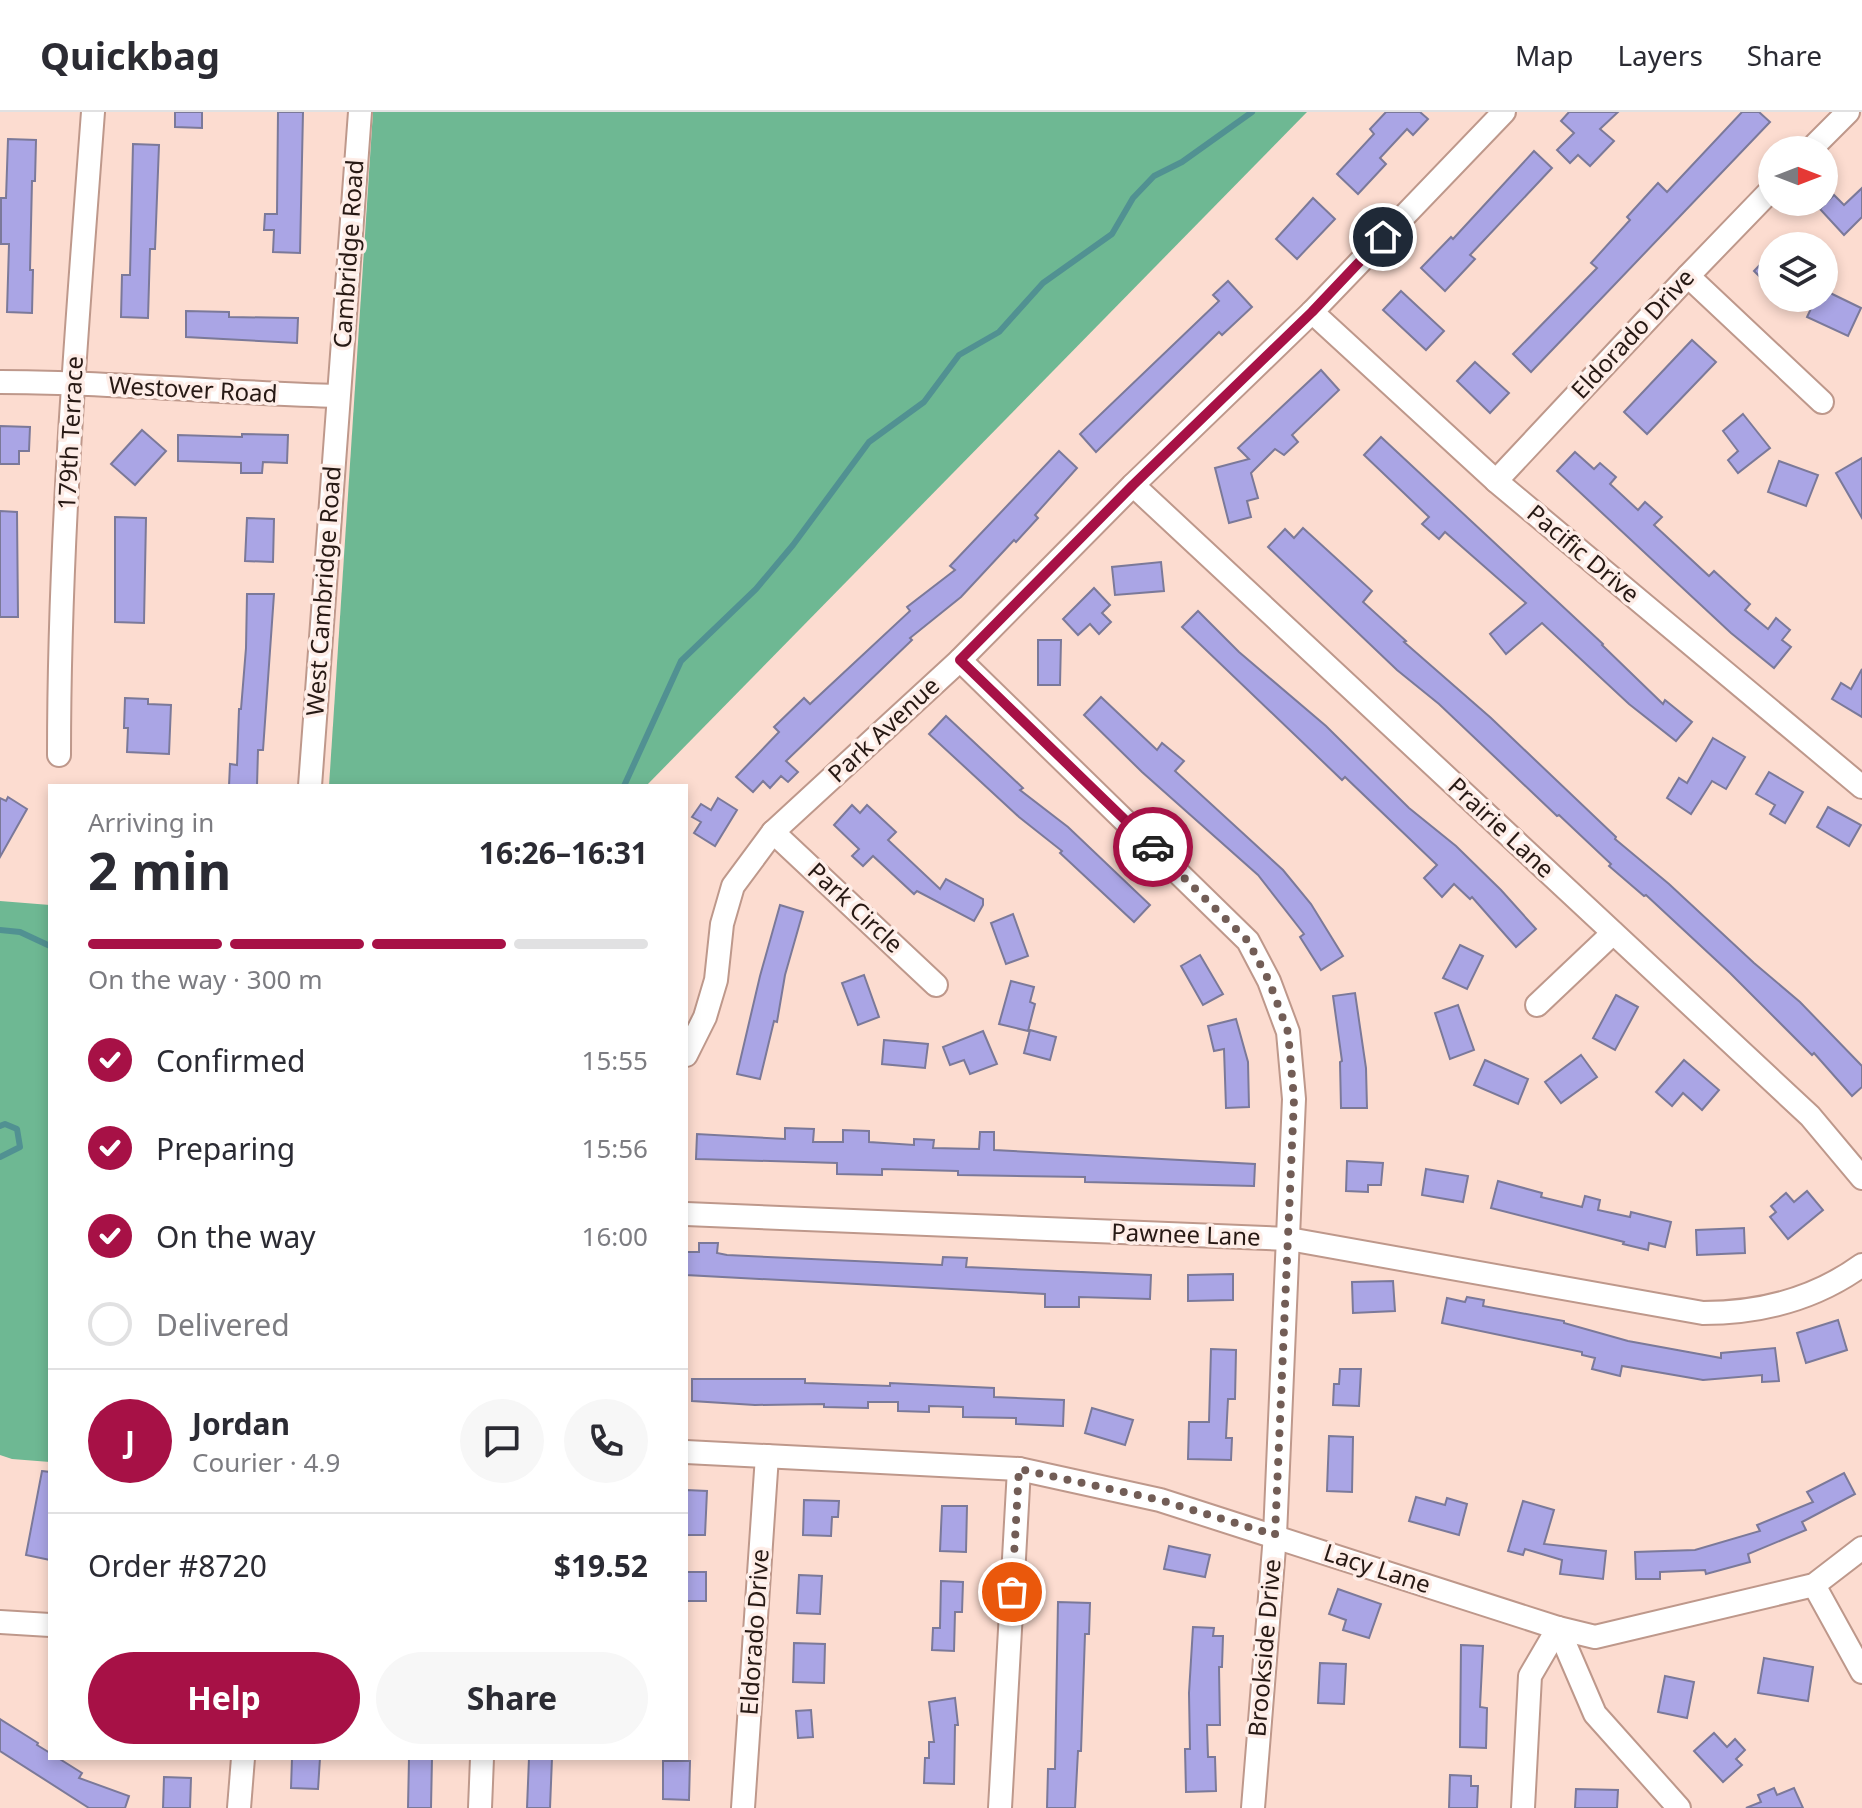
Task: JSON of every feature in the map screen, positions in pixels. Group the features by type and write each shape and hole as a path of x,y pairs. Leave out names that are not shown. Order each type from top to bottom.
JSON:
{"street":[{"name":"179th Terrace","path":"59,755 59,653 72,383 93,112"},
{"name":"Cambridge Road","path":"338,396 360,112"},
{"name":"Park Avenue","path":"688,1051 705,1017 716,980 722,924 733,886 773,832 960,660 1133,485 1312,312 1504,112"},
{"path":"1824,136 1848,112"},
{"name":"Eldorado Drive","path":"1496,481 1758,204"},
{"path":"1688,276 1822,402"},
{"name":"Pacific Drive","path":"1312,312 1496,481 1862,787"},
{"name":"Westover Road","path":"0,382 338,396"},
{"name":"West Cambridge Road","path":"310,784 338,396"},
{"name":"Prairie Lane","path":"1133,485 1810,1116 1862,1178"},
{"name":"Brookside Drive","path":"960,660 1248,941 1269,981 1288,1032 1294,1099 1289,1239 1275,1535 1253,1808"},
{"name":"Park Circle","path":"773,832 936,985"},
{"path":"1537,1005 1613,933"},
{"name":"Pawnee Lane","path":"688,1214 1289,1239 1703,1313 1758,1309 1794,1300 1823,1288 1862,1265"},
{"name":"Lacy Lane","path":"688,1452 1019,1469 1160,1500 1558,1628 1595,1637 1814,1585 1862,1548"},
{"name":"Eldorado Drive","path":"743,1808 767,1456"},
{"path":"1000,1808 1019,1469"},
{"path":"1814,1585 1862,1672"},
{"path":"0,1622 48,1625"},
{"path":"1523,1808 1530,1676 1558,1628"},
{"path":"1558,1628 1595,1714 1679,1808"},
{"path":"239,1808 243,1760"},
{"path":"480,1808 482,1760"}],"green space":[{"path":"373,112 1307,112 648,784 329,784"},
{"path":"0,901 48,905 48,1462 0,1455"}],"building":[{"path":"175,112 202,112 202,128 175,127"},
{"path":"278,112 303,112 300,253 273,252 274,230 264,230 265,214 277,214"},
{"path":"1386,112 1420,112 1428,119 1413,135 1407,129 1380,158 1386,164 1358,194 1337,174 1374,134 1370,129"},
{"path":"1569,112 1618,112 1600,129 1614,141 1590,166 1578,155 1570,163 1557,150 1574,133 1561,121"},
{"path":"1742,112 1759,112 1770,122 1531,372 1513,354 1597,268 1591,263 1658,183 1667,192"},
{"path":"8,139 36,140 35,181 32,181 32,313 7,312 9,244 1,244 1,198 6,198"},
{"path":"133,144 159,145 155,249 150,249 148,318 121,317 122,275 130,275"},
{"path":"1534,151 1552,168 1470,255 1475,259 1445,291 1421,268 1451,237 1453,239"},
{"path":"1862,188 1862,217 1844,235 1826,216 1838,216 1838,199 1844,205"},
{"path":"1313,198 1335,219 1297,259 1276,239"},
{"path":"1228,281 1252,307 1222,335 1219,332 1096,452 1080,434 1219,301 1213,295"},
{"path":"1401,291 1444,331 1426,350 1383,310"},
{"path":"1838,297 1861,308 1848,336 1807,317 1809,312 1838,312"},
{"path":"186,311 229,312 229,317 298,318 297,343 186,337"},
{"path":"1692,340 1716,362 1647,434 1624,412"},
{"path":"1475,362 1509,393 1490,413 1457,381"},
{"path":"1321,370 1339,390 1292,435 1298,442 1284,455 1275,449 1251,473 1258,498 1247,501 1251,517 1229,523 1215,468 1249,459 1238,448"},
{"path":"1743,414 1770,448 1738,473 1728,460 1738,451 1723,431"},
{"path":"0,426 30,427 29,451 19,451 19,464 0,464"},
{"path":"142,430 166,451 135,485 111,464"},
{"path":"242,434 288,435 287,463 263,462 262,473 241,473 241,463 178,461 178,435 242,437"},
{"path":"1381,437 1663,704 1665,700 1692,722 1676,741 1629,704 1542,623 1506,654 1490,634 1526,603 1445,532 1439,539 1422,524 1429,517 1364,455"},
{"path":"1059,451 1077,468 1035,515 1038,518 961,597 910,638 912,640 786,761 798,772 788,782 781,776 770,788 763,781 753,792 736,777 779,732 774,727 804,698 810,704 910,611 907,607 955,570 950,566"},
{"path":"1575,452 1594,469 1600,463 1616,477 1610,484 1638,510 1645,502 1662,517 1654,525 1709,576 1714,571 1750,604 1745,610 1768,629 1776,618 1790,630 1782,640 1791,647 1774,668 1731,633 1557,471"},
{"path":"1862,458 1862,518 1836,473"},
{"path":"1779,461 1818,475 1806,506 1768,492"},
{"path":"0,511 17,512 18,617 0,617"},
{"path":"115,517 146,518 144,623 115,622"},
{"path":"247,518 274,519 273,562 245,561"},
{"path":"1303,528 1372,591 1363,602 1404,642 1491,718 1615,839 1800,1002 1862,1066 1862,1087 1852,1096 1814,1053 1812,1055 1730,973 1646,895 1609,866 1611,864 1559,815 1439,704 1397,670 1268,547 1285,529 1294,538"},
{"path":"1161,562 1164,591 1115,595 1112,567"},
{"path":"1094,588 1110,605 1102,613 1111,622 1099,634 1090,624 1078,635 1063,619"},
{"path":"247,594 274,594 263,750 258,750 257,784 229,784 230,764 237,765"},
{"path":"1198,611 1239,652 1326,726 1409,808 1456,846 1536,929 1516,947 1472,897 1470,899 1454,884 1442,897 1424,878 1437,865 1345,777 1342,780 1182,627"},
{"path":"1038,640 1061,640 1060,685 1038,685"},
{"path":"1862,669 1862,717 1832,699 1841,683 1851,689"},
{"path":"1101,697 1157,750 1162,743 1184,761 1175,771 1283,870 1311,904 1343,956 1321,970 1300,937 1304,934 1258,875 1142,772 1084,715"},
{"path":"125,698 148,699 148,704 171,705 169,754 127,752"},
{"path":"946,716 1023,788 1020,790 1068,827 1150,905 1134,922 1060,853 1062,851 1019,817 929,734"},
{"path":"1713,738 1745,757 1726,789 1712,781 1691,814 1667,798 1679,778 1687,783"},
{"path":"1769,772 1803,792 1785,823 1770,814 1775,805 1756,794"},
{"path":"8,797 27,809 0,857 0,798 6,801"},
{"path":"718,798 737,810 715,846 694,833 701,822 692,817 701,804 711,810"},
{"path":"852,805 860,813 867,805 896,832 888,840 940,889 946,879 983,899 974,921 917,891 914,894 873,856 863,866 852,856 859,849 834,825"},
{"path":"1828,807 1861,825 1849,846 1817,827"},
{"path":"780,905 803,912 760,1079 737,1074"},
{"path":"1013,914 1028,956 1006,964 991,923"},
{"path":"1460,945 1483,956 1467,989 1443,978"},
{"path":"1200,955 1223,994 1203,1005 1181,966"},
{"path":"864,975 879,1017 858,1025 842,983"},
{"path":"1011,981 1034,987 1030,1002 1035,1004 1028,1031 999,1024"},
{"path":"1355,993 1366,1068 1367,1108 1341,1108 1342,1061 1333,996"},
{"path":"1616,995 1638,1007 1615,1050 1593,1038"},
{"path":"1458,1005 1474,1050 1450,1059 1435,1013"},
{"path":"1236,1019 1248,1062 1249,1107 1226,1108 1224,1049 1214,1051 1208,1026"},
{"path":"1030,1030 1056,1037 1050,1060 1024,1053"},
{"path":"983,1031 997,1064 970,1074 964,1060 950,1065 943,1047"},
{"path":"884,1040 928,1044 925,1068 882,1064"},
{"path":"1581,1055 1597,1077 1561,1103 1545,1082"},
{"path":"1485,1060 1528,1079 1518,1104 1474,1085"},
{"path":"1684,1060 1719,1090 1702,1110 1683,1093 1672,1106 1656,1092"},
{"path":"785,1128 814,1129 813,1142 843,1142 843,1130 869,1131 869,1142 914,1145 914,1139 934,1140 933,1148 979,1149 980,1132 994,1132 994,1150 1255,1164 1254,1186 1085,1182 1085,1177 958,1175 958,1171 882,1169 882,1175 837,1174 837,1163 696,1159 697,1134 785,1139"},
{"path":"1347,1161 1383,1163 1381,1185 1368,1185 1368,1192 1346,1191"},
{"path":"1426,1169 1468,1176 1463,1202 1422,1195"},
{"path":"1498,1181 1542,1193 1541,1197 1582,1207 1585,1196 1600,1200 1598,1210 1630,1217 1631,1212 1671,1222 1665,1247 1649,1243 1648,1250 1491,1208"},
{"path":"1807,1191 1823,1210 1788,1239 1770,1217 1776,1212 1771,1206 1786,1193 1794,1202"},
{"path":"1744,1228 1745,1253 1697,1255 1696,1230"},
{"path":"699,1243 718,1243 717,1253 727,1255 942,1265 943,1257 967,1258 966,1267 1151,1275 1150,1299 1079,1297 1079,1307 1045,1307 1045,1294 688,1275 688,1252 699,1252"},
{"path":"1233,1274 1233,1300 1188,1301 1188,1275"},
{"path":"1393,1281 1395,1311 1353,1313 1352,1282"},
{"path":"1467,1297 1484,1300 1483,1306 1564,1321 1628,1341 1721,1358 1721,1353 1775,1348 1779,1381 1762,1382 1762,1375 1703,1380 1622,1366 1620,1376 1592,1369 1595,1358 1582,1355 1582,1352 1442,1323 1447,1298 1465,1302"},
{"path":"1838,1320 1847,1350 1806,1363 1797,1333"},
{"path":"1211,1349 1236,1350 1235,1399 1228,1399 1226,1438 1232,1438 1231,1460 1188,1459 1189,1422 1209,1422"},
{"path":"1340,1369 1361,1369 1359,1406 1333,1405 1334,1384 1339,1384"},
{"path":"692,1379 805,1379 805,1383 994,1388 994,1397 1064,1400 1063,1426 1016,1424 1016,1418 963,1417 963,1407 929,1406 929,1412 898,1411 898,1402 868,1402 868,1408 692,1401"},
{"path":"1092,1408 1133,1420 1125,1445 1085,1433"},
{"path":"1329,1436 1353,1437 1352,1492 1327,1491"},
{"path":"42,1471 48,1472 48,1560 26,1555"},
{"path":"1844,1473 1855,1494 1802,1522 1806,1530 1748,1554 1750,1562 1706,1574 1705,1570 1660,1572 1660,1579 1636,1579 1635,1552 1695,1550 1760,1531 1757,1525 1813,1502 1807,1492"},
{"path":"688,1490 707,1491 705,1535 688,1535"},
{"path":"1416,1497 1445,1505 1447,1498 1467,1504 1459,1535 1409,1521"},
{"path":"804,1500 839,1501 838,1517 832,1517 831,1536 803,1535"},
{"path":"1523,1501 1554,1510 1544,1544 1606,1551 1603,1579 1560,1574 1562,1560 1525,1549 1523,1555 1508,1551"},
{"path":"942,1506 967,1506 966,1552 940,1551"},
{"path":"1169,1546 1210,1555 1205,1577 1164,1569"},
{"path":"688,1572 706,1572 706,1601 688,1601"},
{"path":"799,1575 822,1576 820,1614 797,1613"},
{"path":"941,1581 963,1582 962,1612 955,1612 954,1651 932,1650 933,1628 940,1628"},
{"path":"1338,1589 1381,1604 1369,1638 1343,1630 1346,1620 1329,1614"},
{"path":"1058,1602 1090,1603 1089,1634 1085,1634 1081,1751 1078,1751 1075,1808 1047,1808 1048,1769 1055,1769"},
{"path":"1193,1627 1214,1628 1213,1636 1223,1636 1222,1667 1219,1667 1220,1725 1207,1725 1208,1757 1215,1757 1216,1791 1186,1792 1185,1749 1190,1749"},
{"path":"794,1643 825,1644 824,1683 793,1682"},
{"path":"1461,1645 1483,1646 1480,1707 1487,1708 1486,1748 1460,1747"},
{"path":"1764,1658 1813,1667 1808,1701 1758,1693"},
{"path":"1320,1663 1346,1664 1344,1704 1318,1703"},
{"path":"1665,1676 1694,1682 1687,1718 1658,1712"},
{"path":"955,1698 958,1725 955,1725 954,1784 924,1783 925,1758 929,1758 929,1742 934,1742 929,1702"},
{"path":"811,1710 813,1737 798,1738 796,1711"},
{"path":"0,1719 38,1743 48,1752 48,1760 61,1760 82,1773 79,1778 129,1796 125,1808 89,1808 0,1751"},
{"path":"1714,1733 1727,1747 1735,1739 1745,1750 1736,1759 1742,1765 1723,1782 1694,1751"},
{"path":"292,1760 320,1760 318,1789 291,1788"},
{"path":"409,1760 432,1760 431,1808 408,1808"},
{"path":"529,1760 552,1760 550,1808 527,1808"},
{"path":"663,1761 690,1761 689,1800 663,1799"},
{"path":"1450,1775 1471,1776 1471,1786 1478,1786 1477,1808 1449,1808"},
{"path":"164,1777 191,1778 190,1808 163,1808"},
{"path":"1774,1788 1777,1795 1794,1788 1803,1808 1746,1808 1761,1802 1758,1795"},
{"path":"1576,1789 1618,1790 1617,1808 1575,1808"}],"waterway":[{"path":"625,784 681,661 756,589 793,545 869,442 924,402 959,355 999,332 1043,283 1112,234 1133,198 1154,176 1182,162 1252,112"},
{"path":"0,930 20,932 48,945"},
{"path":"0,1126 5,1124 17,1129 20,1147 0,1157"}],"way so far":[{"path":"1012,1592 1019,1469 1160,1500 1275,1535 1294,1099 1288,1032 1269,981 1248,941 1153,847"}],"route":[{"path":"1153,847 960,660 1133,485 1312,312 1383,237"}]}
